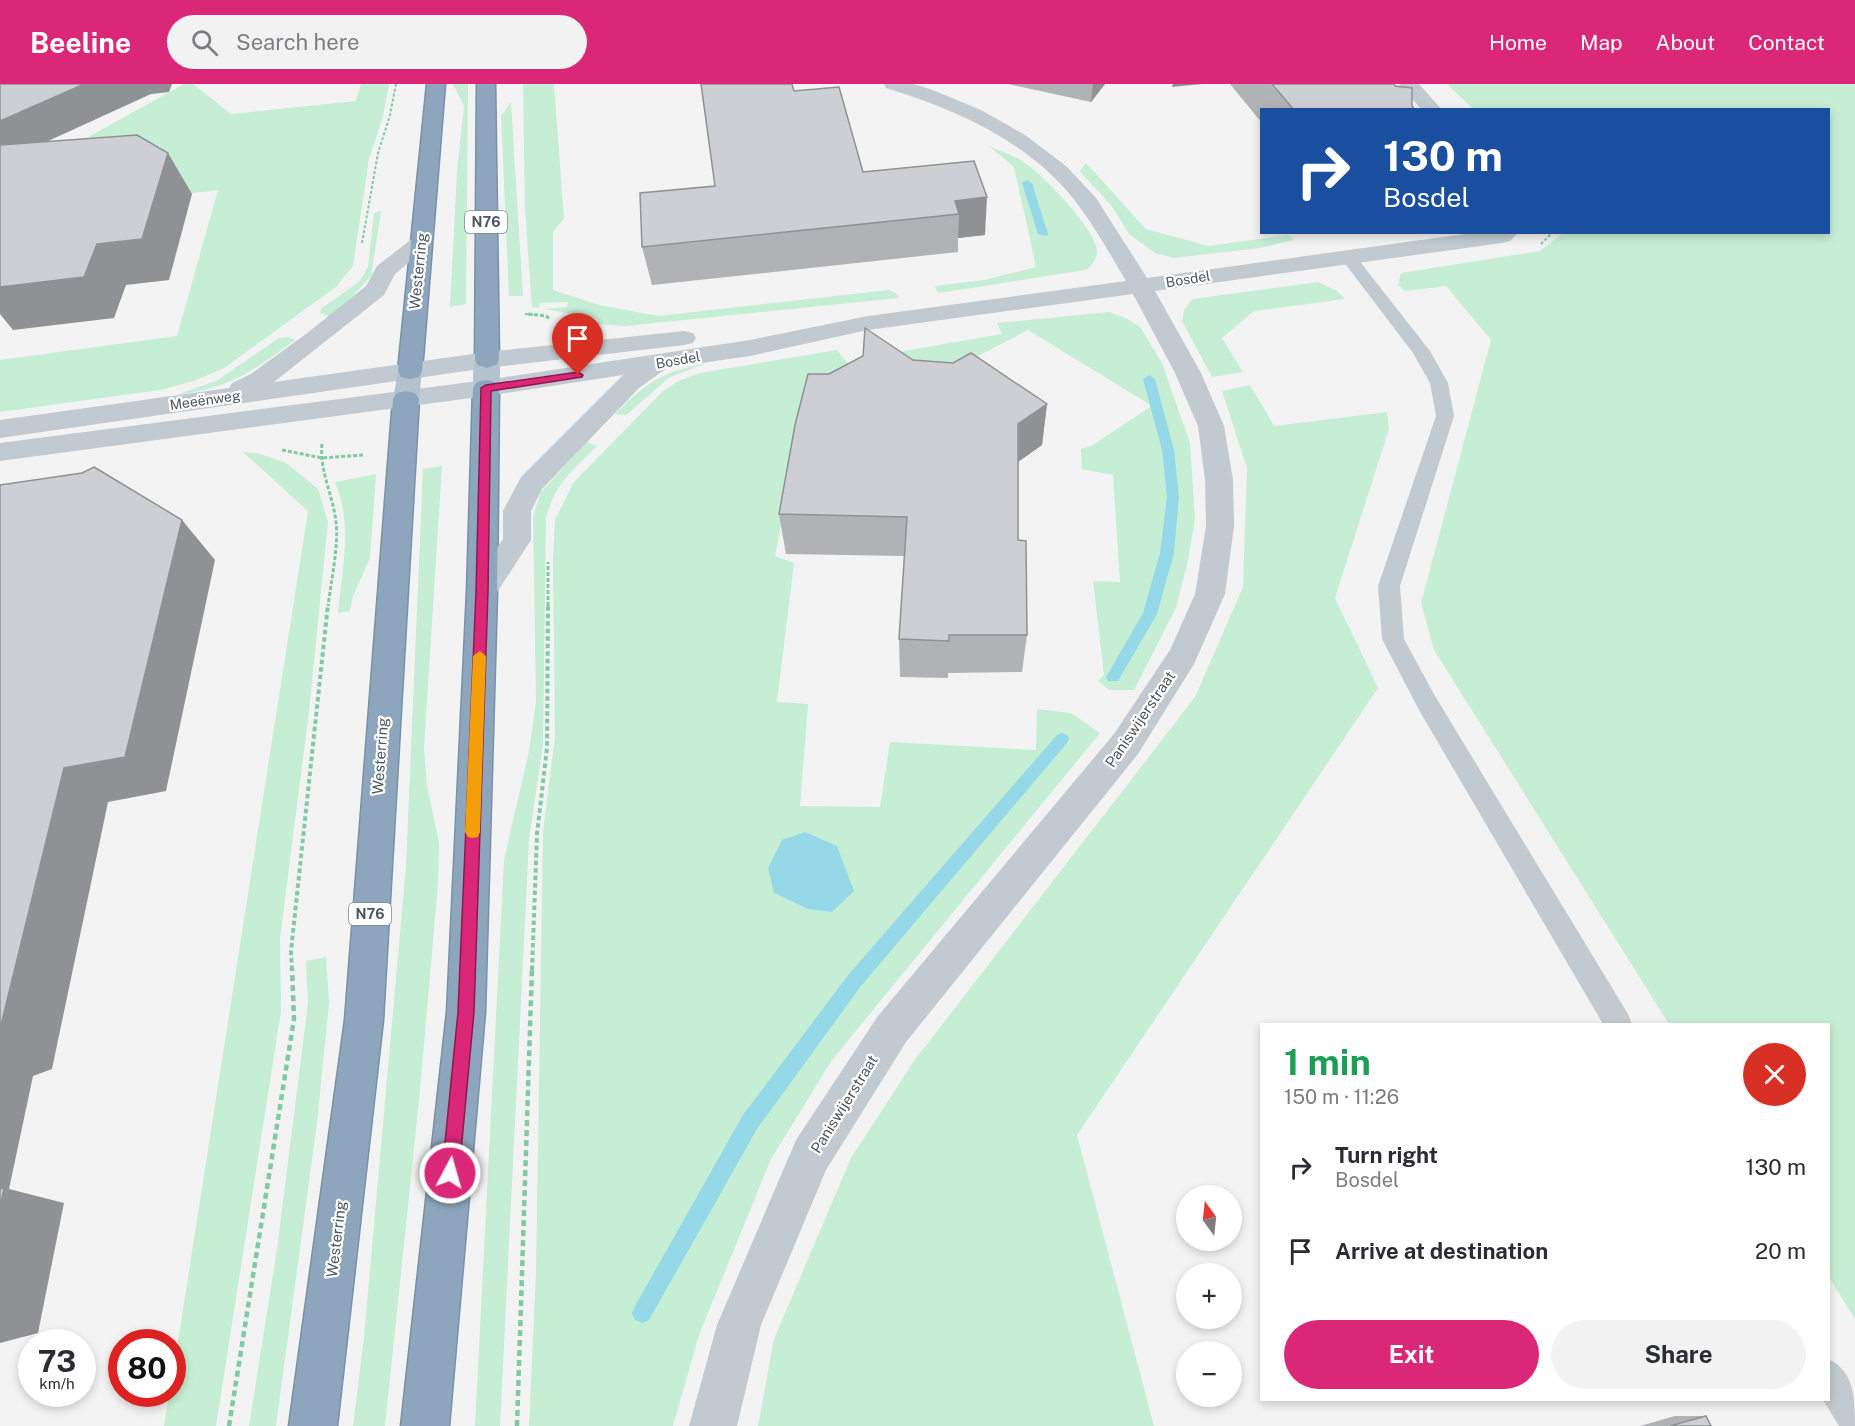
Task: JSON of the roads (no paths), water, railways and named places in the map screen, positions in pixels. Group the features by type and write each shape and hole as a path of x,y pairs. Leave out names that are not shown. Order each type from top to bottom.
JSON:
{"highway":[{"name":"Westerring","path":"313,1426 364,1020 381,743 408,385 436,84"},
{"name":"N76","path":"486,84 487,360"},
{"name":"N76","path":"425,1426 466,1012 482,592 486,388"}],"main road":[{"name":"N76","path":"486,388 487,360"}],"street":[{"name":"Paniswijerstraat","path":"713,1426 739,1324 811,1155 892,1029 1126,744 1183,655 1210,594 1220,526 1219,480 1211,426 1188,373 1141,286 1088,203 1059,170 1018,139 974,114 923,93 893,84"},
{"path":"1408,84 1431,108"},
{"name":"Bosdel","path":"408,385 486,388 750,348 868,323 1505,234"},
{"path":"223,398 260,380 315,339 376,290 385,271 421,243"},
{"name":"Bosdel","path":"408,385 487,360 804,325 868,323"},
{"path":"482,592 517,540 518,511 531,484 573,437 630,382 660,363"},
{"name":"Meeënweg","path":"0,429 223,398 408,385"},
{"name":"Meeënweg","path":"0,452 408,385"}],"lane":[{"path":"1348,257 1421,351 1439,383 1445,416 1389,586 1393,639 1426,703 1617,1023"},
{"path":"1830,1379 1855,1420"}],"water":[{"path":"805,832 837,846 854,891 832,912 808,909 774,893 768,868 782,840"}],"waterway":[{"path":"1027,183 1043,234"},
{"path":"1113,677 1150,614 1167,553 1173,497 1168,450 1149,379"},
{"path":"642,1313 750,1122 855,980 1062,739"}]}
